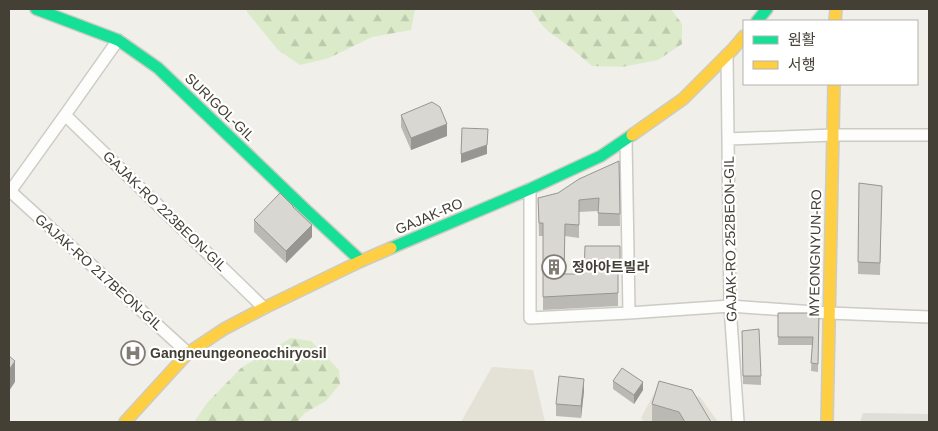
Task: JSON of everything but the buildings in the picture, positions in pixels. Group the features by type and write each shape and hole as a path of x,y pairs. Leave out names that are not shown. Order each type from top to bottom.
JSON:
{"street":[{"name":"SURIGOL-GIL","path":"36,9 118,40 158,68 360,261"},
{"path":"758,20 768,9"},
{"name":"GAJAK-RO","path":"125,422 188,353 224,329 360,261 530,189 601,156 683,99 743,37"},
{"path":"9,192 118,40"},
{"name":"GAJAK-RO 252BEON-GIL","path":"727,55 730,306 738,422"},
{"name":"MYEONGNYUN-RO","path":"827,422 834,85"},
{"name":"GAJAK-RO 223BEON-GIL","path":"65,115 264,308"},
{"path":"728,139 833,135 929,135"},
{"path":"626,139 630,313"},
{"path":"530,189 530,318 730,306 829,313 929,317"},
{"name":"GAJAK-RO 217BEON-GIL","path":"9,192 188,353"}],"shaded area":[{"path":"492,367 533,370 545,422 461,422"},
{"path":"658,386 700,397 718,422 645,422 641,418"},
{"path":"863,413 929,414 929,422 860,422"}],"green space":[{"path":"247,9 415,9 411,30 372,37 329,58 300,65 278,50 247,12"},
{"path":"531,9 671,9 682,24 682,44 658,60 622,67 592,66 549,32"},
{"path":"291,338 311,341 339,370 340,384 326,401 305,413 297,422 194,422 207,403 241,368"}],"traffic: fast":[{"path":"36,9 118,40 158,68 361,261"},
{"path":"758,20 767,9"},
{"path":"391,248 530,189 601,156 632,135"}],"traffic: slow":[{"path":"835,20 836,9"},
{"path":"632,135 683,99 743,37"},
{"path":"827,422 834,85"},
{"path":"125,422 188,353 224,329 391,248"}],"place":[{"name":"정아아트빌라","path":"554,267"},
{"name":"Gangneungeoneochiryosil","path":"133,353"}]}
